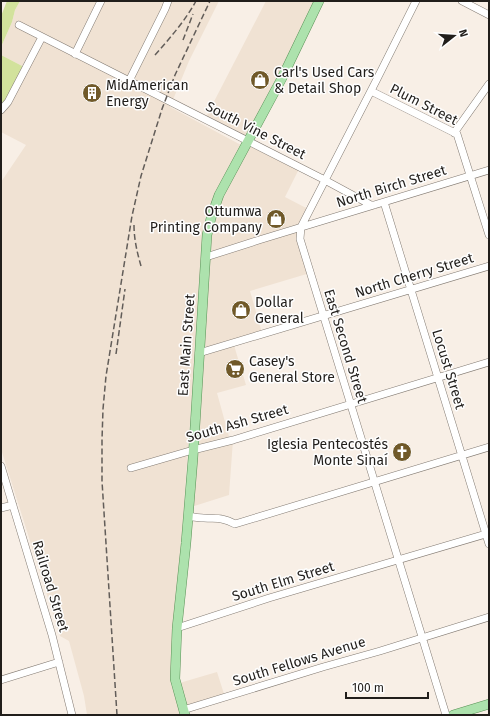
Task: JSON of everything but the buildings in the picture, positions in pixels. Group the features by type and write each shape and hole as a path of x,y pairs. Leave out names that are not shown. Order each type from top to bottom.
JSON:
{"main road":[{"name":"East Main Street","path":"184,712 175,679 176,628 188,516 208,235 213,211 219,195 285,71 319,1"},
{"path":"454,715 489,704"}],"street":[{"path":"76,54 101,1"},
{"path":"129,80 168,1"},
{"path":"301,227 416,1"},
{"path":"462,1 489,15"},
{"name":"South Vine Street","path":"19,25 325,180 371,205 374,205"},
{"path":"1,110 8,102 42,37"},
{"path":"454,133 489,84"},
{"name":"Plum Street","path":"371,91 458,134 489,236"},
{"name":"North Birch Street","path":"206,257 489,170"},
{"name":"Locust Street","path":"384,202 487,533 489,544"},
{"name":"East Second Street","path":"301,227 300,239 446,715"},
{"name":"North Cherry Street","path":"199,353 489,266"},
{"name":"South Ash Street","path":"131,468 234,440 489,362"},
{"path":"188,516 219,518 228,520 235,524 489,447"},
{"name":"Railroad Street","path":"1,466 52,635 72,715"},
{"path":"1,508 13,505"},
{"name":"South Elm Street","path":"176,628 262,600 487,533"},
{"name":"South Fellows Avenue","path":"184,712 323,667 489,617"},
{"path":"1,680 59,662"}],"shaded area":[{"path":"20,1 219,1 189,61 170,107 241,145 205,218 171,684 181,715 87,715 84,696 69,641 60,636 1,449 1,182 26,145 1,132 1,110 26,68 1,55 1,47"},
{"path":"266,1 319,1 249,141 300,167 285,197 310,210 301,227 310,273 250,291 262,333 233,342 246,385 217,393 230,440 233,440 229,495 188,508 211,218 248,141 205,119"},
{"path":"217,672 225,697 183,710 176,684"}],"green space":[{"path":"7,1 20,1 1,47 1,16"},
{"path":"1,55 26,68 1,110"}],"railway":[{"path":"155,55 172,36 196,1"},
{"path":"117,715 102,481 103,409 106,376 132,216 141,176 162,109 175,75 210,1"},
{"path":"183,40 193,14"},
{"path":"134,225 136,246 141,266"},
{"path":"116,354 125,289"}],"place":[{"name":"Carl's Used Cars & Detail Shop","path":"260,80"},
{"name":"MidAmerican Energy","path":"92,93"},
{"name":"Ottumwa Printing Company","path":"276,219"},
{"name":"Dollar General","path":"241,310"},
{"name":"Casey's General Store","path":"235,369"},
{"name":"Iglesia Pentecostés Monte Sinaí","path":"402,452"}]}
